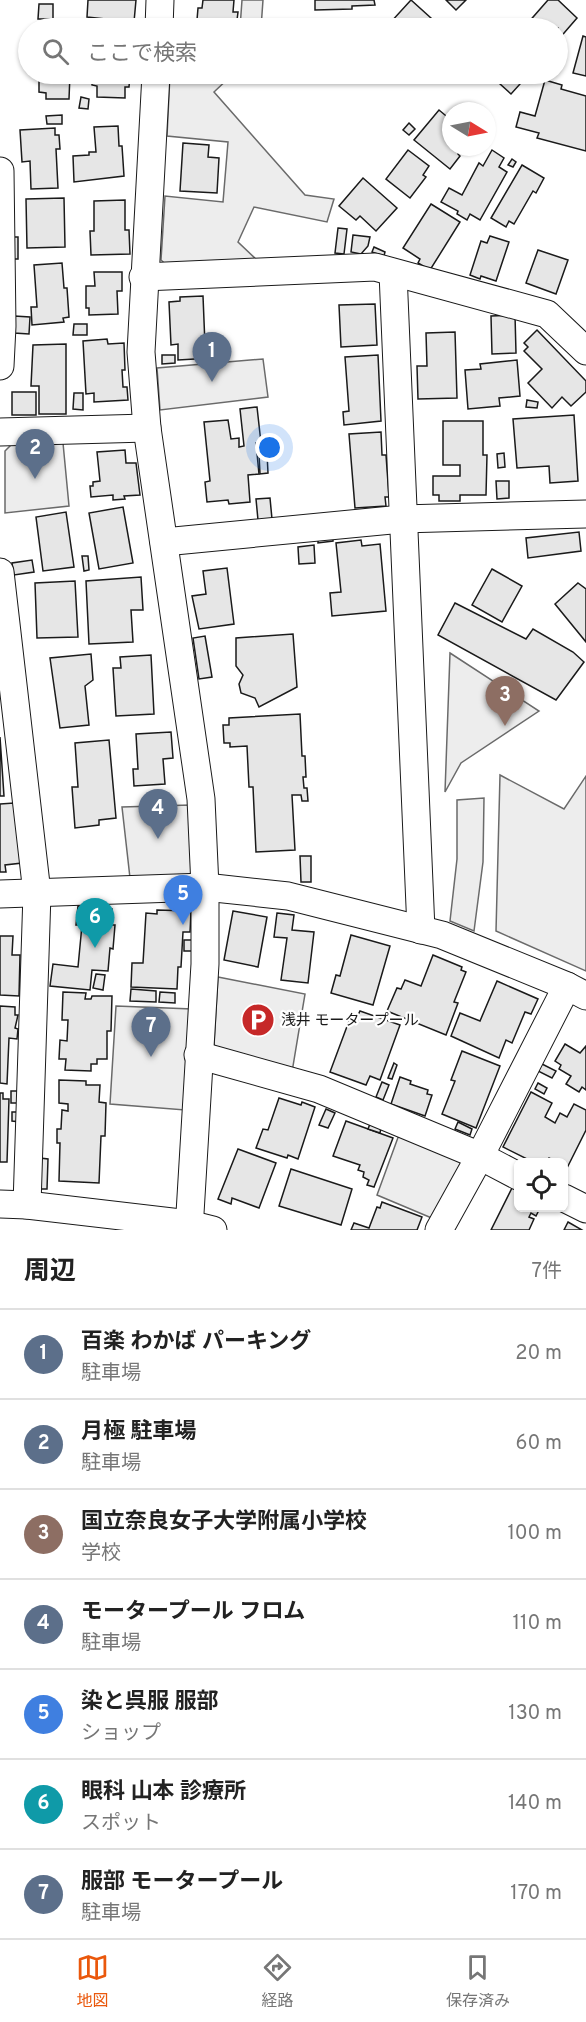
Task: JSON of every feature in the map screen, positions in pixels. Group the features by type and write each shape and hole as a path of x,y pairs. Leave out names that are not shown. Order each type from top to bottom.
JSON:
{"street":[{"path":"159,18 160,0"},
{"path":"0,1204 27,1205 197,1228 198,1054 205,964 205,887 201,799 147,428 141,352 143,278 155,84"},
{"path":"0,171 2,326 0,366"},
{"path":"143,278 375,267 547,314 586,351"},
{"path":"393,273 421,930"},
{"path":"0,432 147,428"},
{"path":"164,542 402,519 586,514"},
{"path":"0,572 37,893 27,1205"},
{"path":"0,894 205,887 288,896 442,935 577,991 439,1230"},
{"path":"198,1054 319,1089 480,1156 514,1173"},
{"path":"568,1200 586,1209"}],"shaded area":[{"path":"242,0 263,0 262,18 241,18"},
{"path":"170,84 222,84 214,92 305,195 334,199 327,222 254,207 238,242 259,262 171,269 161,260 165,196 223,202 228,142 167,136"},
{"path":"263,359 268,397 160,410 157,368"},
{"path":"63,443 69,506 5,513 5,451 11,445"},
{"path":"450,653 539,711 461,763 445,792"},
{"path":"500,775 564,809 586,776 586,971 496,931"},
{"path":"484,798 483,862 474,931 450,921 457,859 457,800"},
{"path":"190,805 193,871 189,876 130,878 122,807"},
{"name":"浅井 モータープール","path":"218,977 305,994 292,1072 214,1046"},
{"path":"116,1006 192,1009 185,1110 110,1104"},
{"path":"400,1132 462,1163 434,1219 377,1195"}],"building":[{"path":"88,0 136,0 134,18 87,17"},
{"path":"203,0 234,0 233,12 238,12 237,18 197,18 198,8 202,8"},
{"path":"315,0 374,0 375,5 352,6 352,9 315,10"},
{"path":"411,0 431,18 394,18"},
{"path":"446,0 466,0 456,10"},
{"path":"548,0 558,0 577,18 568,28 568,18 532,18"},
{"path":"39,4 53,4 53,18 38,18"},
{"path":"583,36 586,37 586,76 573,73"},
{"path":"39,84 70,84 69,99 46,99 46,93 39,92"},
{"path":"129,84 129,87 125,87 125,98 97,97 97,86 92,85"},
{"path":"500,84 520,84 511,94"},
{"path":"544,84 559,84 562,85 561,89 586,96 586,151 537,138 539,133 516,127 520,112 535,116"},
{"path":"81,97 89,99 88,109 79,108"},
{"path":"439,110 442,112 442,156 460,156 450,169 414,140"},
{"path":"62,115 62,124 47,124 46,116"},
{"path":"409,123 415,129 409,135 403,130"},
{"path":"118,126 124,176 74,182 73,156 96,152 94,127"},
{"path":"55,128 55,135 59,135 60,149 56,149 58,188 31,189 30,161 22,162 20,130"},
{"path":"183,143 209,145 208,157 219,158 217,193 180,191"},
{"path":"408,150 429,166 423,175 426,177 410,198 386,179"},
{"path":"496,153 504,158 499,167 507,172 480,220 470,214 467,220 457,214 458,211 441,202 449,188 462,195 479,163 483,166 489,156 496,156"},
{"path":"512,159 516,162 513,167 508,165"},
{"path":"522,165 544,178 536,193 533,191 514,224 509,221 506,227 491,218"},
{"path":"363,178 397,208 376,231 360,216 356,220 339,206"},
{"path":"64,198 65,247 27,248 26,199"},
{"path":"125,200 125,230 129,230 130,254 91,255 90,231 94,231 94,201"},
{"path":"431,204 460,222 430,270 418,263 420,259 403,248"},
{"path":"338,228 347,229 344,254 335,253"},
{"path":"353,235 370,237 368,246 361,254 351,252"},
{"path":"490,236 509,242 496,281 470,275 481,241 487,243"},
{"path":"11,237 18,237 18,259 12,259"},
{"path":"374,247 385,252 384,256 372,252"},
{"path":"538,250 568,260 556,294 526,283"},
{"path":"62,263 69,317 63,318 64,322 32,325 31,307 37,307 34,265"},
{"path":"94,272 122,272 122,291 117,291 118,314 89,315 89,308 86,308 86,286 95,286"},
{"path":"203,296 205,345 211,345 212,358 178,360 178,344 171,345 169,302 180,301 180,297"},
{"path":"375,304 377,345 341,347 339,305"},
{"path":"515,315 516,353 492,354 491,316"},
{"path":"14,316 30,317 29,334 14,333"},
{"path":"74,324 87,324 87,335 73,335"},
{"path":"537,330 586,381 586,392 571,406 562,397 552,408 528,383 542,369 524,351 528,347 524,343"},
{"path":"455,332 457,398 418,399 417,366 427,366 426,333"},
{"path":"107,339 108,344 124,343 123,387 127,387 128,400 94,402 94,393 86,394 83,341"},
{"path":"66,344 66,414 39,414 39,386 31,386 33,345"},
{"path":"162,355 175,355 175,363 162,364"},
{"path":"378,355 381,421 344,425 343,412 349,411 345,357"},
{"path":"517,360 520,396 499,398 500,406 468,409 465,370 481,369 480,364"},
{"path":"12,392 36,392 36,415 12,415"},
{"path":"74,393 83,393 83,410 73,409"},
{"path":"527,400 538,402 537,408 526,407"},
{"path":"257,407 261,443 256,443 259,474 248,475 250,502 229,504 228,500 207,502 205,482 210,481 204,422 228,420 231,439 239,438 239,447 244,446 240,409"},
{"path":"574,415 578,481 550,483 549,466 517,468 513,419"},
{"path":"443,421 483,421 483,455 487,455 486,495 460,495 460,501 439,501 439,495 433,495 433,476 460,476 460,465 443,465"},
{"path":"381,432 382,455 386,455 389,497 385,497 386,506 355,508 349,434"},
{"path":"125,450 126,463 136,463 140,495 124,496 125,499 113,500 113,495 91,497 90,486 93,486 93,482 100,481 97,452"},
{"path":"267,453 268,473 260,474 259,454"},
{"path":"504,453 505,467 498,468 497,454"},
{"path":"496,481 509,481 509,498 497,499"},
{"path":"270,498 272,519 258,520 256,499"},
{"path":"123,507 133,563 99,569 89,513"},
{"path":"66,512 74,567 43,571 36,517"},
{"path":"579,532 581,551 528,558 526,538"},
{"path":"333,538 333,541 318,543 318,539"},
{"path":"361,540 362,546 380,544 386,611 332,616 330,593 341,592 336,543"},
{"path":"314,545 315,563 299,564 298,547"},
{"path":"82,556 88,556 89,570 84,571"},
{"path":"32,560 34,572 14,575 12,563"},
{"path":"227,568 234,624 199,629 192,596 206,594 203,571"},
{"path":"492,569 522,586 502,622 472,605"},
{"path":"141,577 143,610 131,610 133,642 89,644 86,581"},
{"path":"75,581 78,637 37,638 35,583"},
{"path":"578,583 586,589 586,642 555,604"},
{"path":"455,603 526,639 533,629 573,652 584,662 556,700 438,635"},
{"path":"293,634 297,687 259,707 255,698 241,693 239,684 243,675 236,666 236,638"},
{"path":"205,636 212,677 199,679 193,638"},
{"path":"91,654 93,680 85,686 89,725 60,728 50,658"},
{"path":"151,655 154,714 116,716 113,668 121,668 120,657"},
{"path":"300,714 302,756 305,756 304,788 307,788 308,801 302,801 301,795 292,795 295,850 256,852 253,787 249,787 247,746 230,747 230,743 224,743 223,725 229,725 229,718"},
{"path":"171,732 173,758 163,759 165,784 134,786 133,769 138,769 136,734"},
{"path":"0,737 4,796 0,796"},
{"path":"109,740 116,818 99,820 99,825 75,828 72,787 78,787 75,743"},
{"path":"14,803 22,863 5,865 6,872 0,872 0,804"},
{"path":"300,856 311,856 311,882 301,882"},
{"path":"78,906 112,909 111,925 115,925 108,971 92,970 90,990 50,986 53,964 78,967 82,925 76,925"},
{"path":"157,910 191,911 190,932 183,932 177,989 131,987 132,963 143,963 146,913 157,914"},
{"path":"233,911 267,917 258,967 224,960"},
{"path":"277,913 294,915 292,930 314,932 308,983 281,980 287,938 274,937"},
{"path":"351,935 390,946 373,1005 331,993 336,975 340,976"},
{"path":"0,936 13,936 12,955 20,955 19,996 0,995"},
{"path":"184,940 194,940 194,951 184,951"},
{"path":"433,955 462,967 461,970 466,972 454,1002 458,1003 446,1035 387,1011 397,988 401,989 405,980 421,986"},
{"path":"96,974 105,975 103,990 93,988"},
{"path":"497,981 538,999 531,1014 525,1012 512,1043 506,1040 499,1058 451,1036 460,1013 480,1021"},
{"path":"131,989 156,991 156,1002 130,1001"},
{"path":"63,992 86,993 85,999 91,999 92,996 112,996 111,1031 107,1031 107,1059 97,1059 97,1064 91,1064 91,1071 65,1070 66,1059 59,1059 60,1040 67,1041 68,1020 62,1020"},
{"path":"160,992 175,993 175,1003 159,1002"},
{"path":"0,1006 15,1007 15,1015 18,1015 15,1028 18,1029 17,1039 9,1038 7,1084 0,1083"},
{"path":"360,1011 400,1025 380,1080 370,1076 366,1085 330,1072 352,1013 358,1015"},
{"path":"565,1044 580,1053 586,1046 586,1090 582,1087 579,1092 566,1084 571,1076 559,1069 561,1065 555,1061"},
{"path":"462,1051 500,1066 476,1128 442,1114 455,1081 451,1080"},
{"path":"394,1063 397,1065 392,1079 388,1078"},
{"path":"542,1064 556,1071 552,1078 538,1071"},
{"path":"400,1077 411,1081 410,1084 428,1090 427,1094 432,1095 425,1116 391,1104"},
{"path":"59,1080 86,1081 86,1085 100,1085 99,1102 106,1103 105,1136 101,1136 99,1183 59,1181 60,1143 57,1143 57,1129 61,1129 62,1110 68,1111 68,1104 59,1103"},
{"path":"382,1082 389,1085 383,1100 376,1097"},
{"path":"538,1083 547,1088 544,1094 535,1089"},
{"path":"11,1091 19,1091 19,1103 11,1103"},
{"path":"531,1092 552,1103 545,1117 555,1123 560,1113 567,1117 574,1104 586,1110 586,1130 568,1166 568,1158 525,1158 503,1147"},
{"path":"0,1093 3,1093 3,1099 9,1099 7,1162 0,1162"},
{"path":"279,1098 315,1107 298,1159 288,1155 287,1158 256,1148 263,1129 268,1130"},
{"path":"326,1109 335,1113 328,1128 319,1125"},
{"path":"12,1112 20,1112 20,1122 12,1121"},
{"path":"346,1121 393,1138 374,1187 367,1185 369,1180 363,1177 364,1172 358,1170 360,1165 333,1156"},
{"path":"458,1122 472,1129 470,1135 455,1129"},
{"path":"370,1124 381,1128 380,1133 368,1129"},
{"path":"238,1149 276,1163 259,1208 232,1198 231,1204 218,1199"},
{"path":"40,1158 48,1159 47,1189 39,1189"},
{"path":"291,1169 352,1189 341,1225 279,1206"},
{"path":"512,1188 514,1189 514,1212 538,1212 536,1216 531,1213 529,1217 534,1219 529,1230 491,1230"},
{"path":"382,1202 422,1217 417,1230 351,1230 354,1223 369,1228 377,1207 380,1208"},
{"path":"568,1222 582,1230 564,1230"}],"place":[{"name":"百楽 わかば パーキング","path":"212,382"},
{"name":"月極 駐車場","path":"35,479"},
{"name":"国立奈良女子大学附属小学校","path":"505,726"},
{"name":"モータープール フロム","path":"158,839"},
{"name":"染と呉服 服部","path":"183,925"},
{"name":"眼科 山本 診療所","path":"95,948"},
{"name":"浅井 モータープール","path":"258,1020"},
{"name":"服部 モータープール","path":"151,1057"}]}
